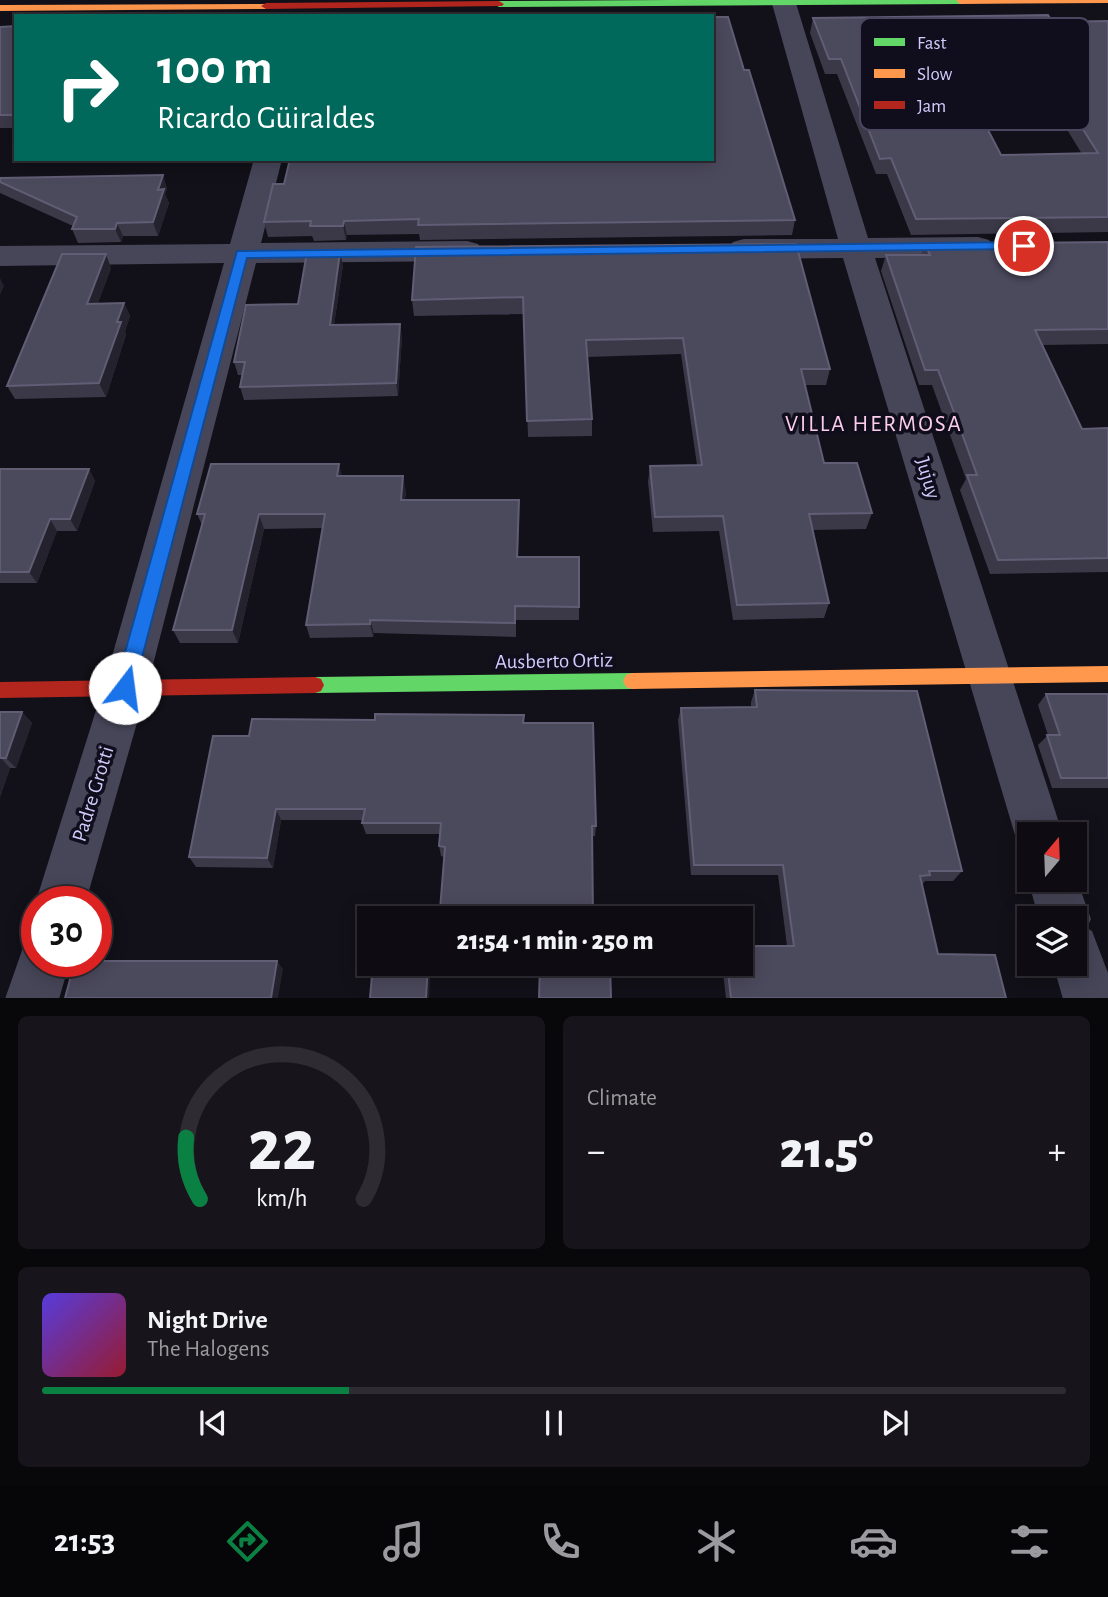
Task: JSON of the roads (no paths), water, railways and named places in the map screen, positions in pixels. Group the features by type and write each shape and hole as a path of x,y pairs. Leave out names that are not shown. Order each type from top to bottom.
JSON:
{"main road":[{"path":"0,8 1108,0"},
{"name":"Ausberto Ortiz","path":"0,690 1108,674"}],"street":[{"name":"Jujuy","path":"783,1 856,248 1035,822"},
{"name":"Padre Grotti","path":"66,886 125,688 267,161"},
{"path":"716,249 1010,246"},
{"path":"0,257 493,251"},
{"path":"1083,976 1090,998"},
{"path":"32,998 39,977"}],"district":[{"name":"VILLA HERMOSA","path":"874,424"}]}
